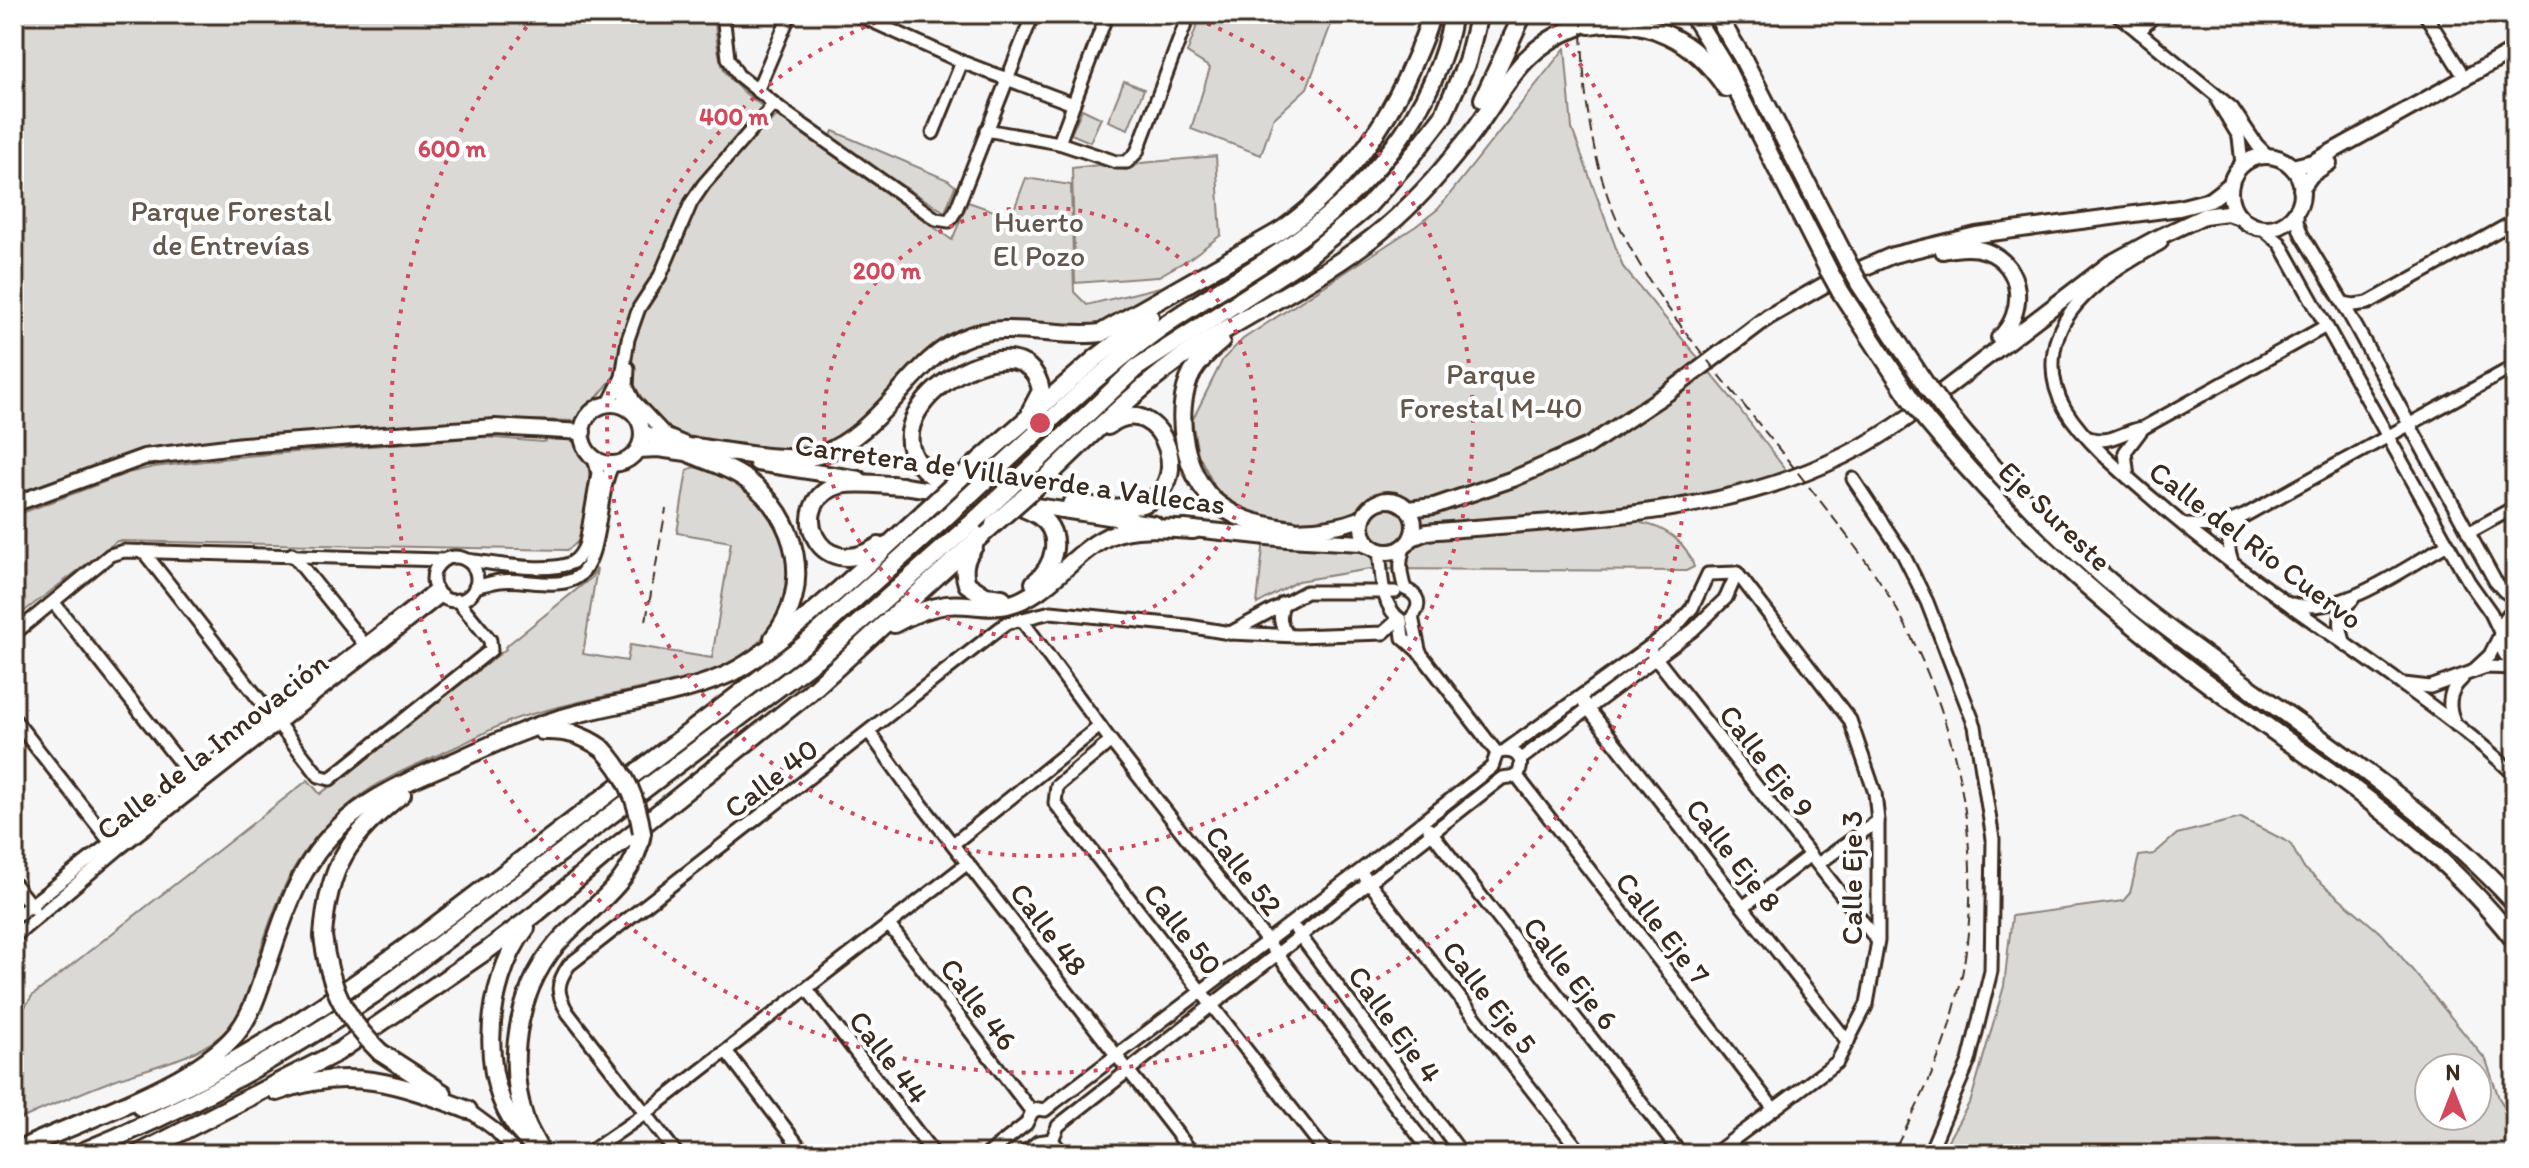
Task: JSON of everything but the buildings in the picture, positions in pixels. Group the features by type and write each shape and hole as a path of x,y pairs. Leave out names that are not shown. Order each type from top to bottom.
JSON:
{"highway":[{"path":"14,1152 148,1093 223,1048 251,1013 288,902 306,865 334,831 369,803 523,731 571,715 693,687 727,675 759,655 834,596 1025,418 1140,324 1282,230 1332,189 1374,137 1397,100 1431,14"},
{"path":"20,1154 114,1119 233,1062 363,979 805,644 1118,359 1286,248 1351,196 1390,153 1421,104 1437,73 1453,14"},
{"path":"1409,160 1452,80 1471,14"},
{"path":"138,1154 338,1052 538,912 809,693 984,526 1024,474 1136,368 1303,260 1367,207 1443,116 1467,62 1479,14"},
{"path":"1441,169 1480,105 1523,14"},
{"name":"Eje Sureste","path":"1692,14 1726,69 1774,168 1840,291 1916,412 1973,477 2078,580 2192,671 2388,813 2442,860 2515,941"},
{"path":"1707,14 1753,81"},
{"path":"1716,14 1753,81"},
{"path":"77,1154 177,1111 241,1077 307,1039 373,995 827,651 1045,479 1126,403 1194,349 1327,269 1387,226 1463,146 1507,80 1543,44 1584,26 1618,22 1663,32 1688,46 1718,77 1751,136 1774,168"},
{"name":"Eje Sureste","path":"1753,81 1857,271 1997,473 2119,589 2392,789 2456,844 2515,903"},
{"path":"693,450 797,458 822,454 867,426 929,362 961,339 1003,329 1071,336 1101,333 1282,230"},
{"path":"1274,300 1216,345 1191,374 1185,392 1183,431 1194,470 1215,502 1246,521 1293,530"},
{"path":"966,490 933,476 914,455 911,442 915,419 927,397 961,373 985,363 1010,359 1030,366 1040,384 1039,398 1025,418"},
{"path":"1066,459 1115,421 1130,417 1146,421 1157,429 1166,441 1171,456 1166,483 1144,503 1127,508 1071,504"},
{"path":"693,450 748,480 777,509 792,539 796,555 795,594 780,630 759,655"},
{"path":"902,486 853,484 827,491 812,512 811,526 821,548 830,555 855,558 867,554 910,525"},
{"path":"984,526 967,557 963,572 967,584 975,592 997,599 1011,596 1026,589 1047,570 1055,548 1047,525 1039,516 1003,500"},
{"path":"871,637 912,614 947,605 1009,605 1031,595 1095,543 1112,534 1131,529 1194,530"},
{"path":"523,731 565,730 586,737 603,749 620,768 631,788 642,833 639,850 628,873 545,958 527,994 516,1041 518,1085 526,1123 542,1152"},
{"path":"432,771 380,811 356,836 333,877 326,900 323,936 327,966 340,1001 361,1033 380,1052 468,1110"},
{"path":"538,912 516,940 502,970 491,1036 493,1070 512,1124 542,1152"},
{"path":"193,1125 293,1086 335,1079 382,1081 468,1110"}],"main road":[{"path":"2292,167 2313,162 2515,50"},
{"path":"2231,184 2233,205 2240,217 2250,225 2262,228 2282,224 2297,209 2301,189 2315,171 2515,60"},
{"path":"1408,509 1434,506 1474,493 1588,446 1669,392 1768,317 1824,285 1906,251 1976,235 2156,212 2201,203 2217,196 2231,184 2242,164 2267,155 2283,160 2292,167 2301,189"},
{"path":"1941,392 2109,264 2155,239 2218,213 2240,217"},
{"path":"1857,271 1964,247 1984,250 2007,265 2015,279 2018,295 2013,320 2004,334 1941,392"},
{"path":"608,405 627,408 640,422 642,432 638,450 622,462 613,464 594,458 588,451 583,432 590,414 608,405"},
{"path":"1408,542 1414,523 1408,509 1396,501 1380,501 1367,510 1363,518 1364,534 1376,549 1388,552 1408,542 1427,532 1646,513 1712,502 1764,489 1843,458 1916,412"},
{"path":"14,504 144,457 159,455 243,445 495,427 583,432"},
{"name":"Carretera de Villaverde a Vallecas","path":"642,432 693,450 902,486 1194,530 1362,543 1376,549"},
{"name":"Carretera de Villaverde a Vallecas","path":"638,450 693,450 1071,504 1195,525 1321,530 1344,526 1363,518"}],"street":[{"path":"723,14 728,58 738,75 936,219 949,221 1033,14"},
{"path":"757,91 790,14"},
{"path":"856,14 962,62 1073,104"},
{"path":"1059,143 1107,14"},
{"path":"986,130 1059,143 1116,162 1127,162 1137,152 1189,14"},
{"path":"2117,14 2232,108 2267,155"},
{"path":"2139,32 2155,14"},
{"path":"2425,14 2460,70"},
{"path":"933,133 962,62"},
{"path":"2211,92 2238,133 2242,145 2242,164"},
{"path":"608,405 622,377 628,339 639,308 660,276 691,203 774,104"},
{"path":"2297,209 2297,222 2302,235 2343,303 2447,497 2495,581 2515,598"},
{"path":"2343,303 2368,303 2515,221"},
{"name":"Calle del Río Cuervo","path":"2191,223 2096,287 2074,307 2061,325 2054,352 2056,387 2064,408 2128,477 2182,524 2457,725 2515,775"},
{"path":"2262,228 2280,243 2469,582 2491,613 2504,654 2515,667"},
{"path":"2358,334 2360,313 2368,303"},
{"path":"2089,438 2112,440 2143,428 2326,326"},
{"path":"628,339 627,387 634,401 666,435 693,450"},
{"path":"2182,524 2209,527 2244,516 2515,366"},
{"path":"622,377 627,408"},
{"path":"2361,389 2379,399 2385,396 2387,388"},
{"path":"2128,477 2125,452 2143,428"},
{"path":"14,634 110,555 124,551 443,560 454,557 550,567 572,563 586,543 598,473 594,458"},
{"path":"475,587 500,581 556,582 575,578 587,568 606,476 613,464"},
{"path":"2412,480 2414,471 2423,468 2431,483 2447,497"},
{"path":"1853,479 1903,554 1932,616 1975,726 1993,839 1991,971 1969,1061 1929,1154"},
{"path":"2468,533 2515,507"},
{"path":"2233,563 2228,549 2229,536 2244,516"},
{"path":"1408,542 1399,562 1393,614 1404,619 1421,654"},
{"path":"2289,604 2320,607 2358,594 2448,544"},
{"path":"1376,549 1393,594"},
{"path":"143,551 319,776 330,779 491,650 490,640 457,600 438,592 433,576 443,560"},
{"path":"292,554 368,649"},
{"path":"457,600 468,596 475,587 475,569 466,560"},
{"path":"988,1154 1029,1118 1045,1110 1361,870 1492,767 1502,751 1580,698 1652,653 1693,630 1726,598 1737,573 1708,574 1692,608 1652,653 1590,710 1521,759"},
{"name":"Calle Eje 3","path":"1714,1154 1837,1062 1867,1004 1878,941 1878,821 1875,793 1850,720 1737,573"},
{"name":"Calle de la Innovación","path":"14,918 114,846 438,592"},
{"path":"1230,633 1306,592 1414,593 1418,608 1383,633"},
{"path":"2345,644 2340,627 2341,615 2358,594"},
{"path":"1726,598 1737,595 1749,597 1761,604"},
{"path":"54,603 196,782"},
{"path":"1283,603 1281,626 1288,635"},
{"path":"2457,725 2450,710 2450,697 2456,684 2490,655 2504,619 2515,609"},
{"name":"Calle 40","path":"677,1154 568,1013 558,995 559,980 569,965 1007,623 1051,612 1230,633 1383,633 1403,638"},
{"name":"Calle 52","path":"1021,619 1111,741 1268,939 1430,1153"},
{"path":"1052,1140 1058,1126 1299,935 1502,778 1517,776 1521,759 1515,752 1502,751 1421,654 1403,638 1404,619"},
{"name":"Calle Eje 9","path":"1652,653 1878,941"},
{"path":"2399,683 2430,687 2491,666 2515,667"},
{"name":"Calle Eje 8","path":"1580,698 1848,1042"},
{"path":"14,719 114,846"},
{"path":"953,844 1100,726"},
{"name":"Calle 48","path":"869,732 1193,1154"},
{"name":"Calle 50","path":"1111,741 1057,786 1055,803 1327,1154"},
{"path":"1492,767 1502,778"},
{"name":"Calle Eje 7","path":"1517,776 1773,1108"},
{"name":"Calle Eje 6","path":"1423,820 1681,1154"},
{"path":"1743,907 1878,821"},
{"name":"Calle de la Innovación","path":"14,937 114,846"},
{"path":"587,1154 646,1113 968,863"},
{"name":"Calle Eje 5","path":"1361,870 1582,1154"},
{"path":"14,884 40,915"},
{"name":"Calle Eje 4","path":"1290,923 1462,1154"},
{"name":"Calle 46","path":"889,925 1029,1118"},
{"name":"Calle 44","path":"807,989 934,1154"},
{"path":"726,1051 805,1154"},
{"path":"468,1110 495,1130 517,1154"},
{"path":"1045,1110 1056,1119 1058,1126"},
{"path":"1029,1118 1027,1133 1038,1142"},
{"path":"1023,1154 1038,1142 1052,1140"},
{"path":"1052,1140 1063,1154"}],"green space":[{"name":"Parque Forestal de Entrevías","path":"14,14 714,14 724,70 738,87 765,108 716,159 685,200 657,267 629,313 617,373 578,421 450,423 189,443 112,459 14,498"},
{"path":"1201,14 1335,14 1307,88 1273,119 1261,155 1191,129 1210,68 1187,53"},
{"name":"Parque Forestal M-40","path":"1565,48 1572,129 1623,267 1728,394 1788,473 1715,494 1638,508 1641,523 1666,532 1686,550 1694,567 1686,571 1370,569 1298,581 1257,604 1266,520 1231,505 1218,493 1198,454 1192,421 1223,359 1243,339 1438,209"},
{"path":"1124,81 1144,89 1128,129 1108,121"},
{"path":"1082,109 1101,118 1090,142 1071,134"},
{"name":"Huerto El Pozo","path":"777,116 952,240 968,202 1011,217 1026,178 1071,185 1074,292 1087,305 1160,287 1161,293 1116,320 1092,328 981,326 832,443 798,449 762,449 710,442 672,431 645,402 633,380 632,352 638,327 672,263 686,223 697,203 728,162"},
{"path":"833,131 948,180 955,186 945,212 829,140"},
{"path":"1216,156 1221,235 1189,259 1157,277 1075,283 1072,168 1099,165 1126,170 1141,163"},
{"path":"546,436 574,442 583,449 588,461 586,513 577,542 567,550 117,541 14,619 14,516 128,473 246,456 483,437 542,442 546,441"},
{"path":"694,467 722,477 749,492 770,514 783,541 785,591 774,621 753,647 730,664 707,673 518,718 379,783 336,816 305,850 275,909 245,1003 229,1028 205,1047 190,1054 114,1080 14,1122 14,1024 32,996 308,780 320,794 506,649 591,578 597,568 583,654 627,661 630,645 712,658 731,542 677,533 687,470"},
{"path":"2241,818 2290,843 2303,867 2384,936 2479,1052 2413,1052 2413,1132 2493,1132 2493,1080 2499,1098 2515,1124 2515,1154 1940,1154 1971,1100 2004,986 2012,916 2123,901 2130,893 2139,856 2154,854 2177,834"}],"railway":[{"path":"1582,14 1590,127 1607,194 1630,248 1697,347 1873,571 1903,621 1928,674 1947,730 1961,787 1969,846 1970,905 1964,963 1951,1020 1939,1055 1918,1105 1892,1154"},
{"path":"646,621 666,509"}]}
